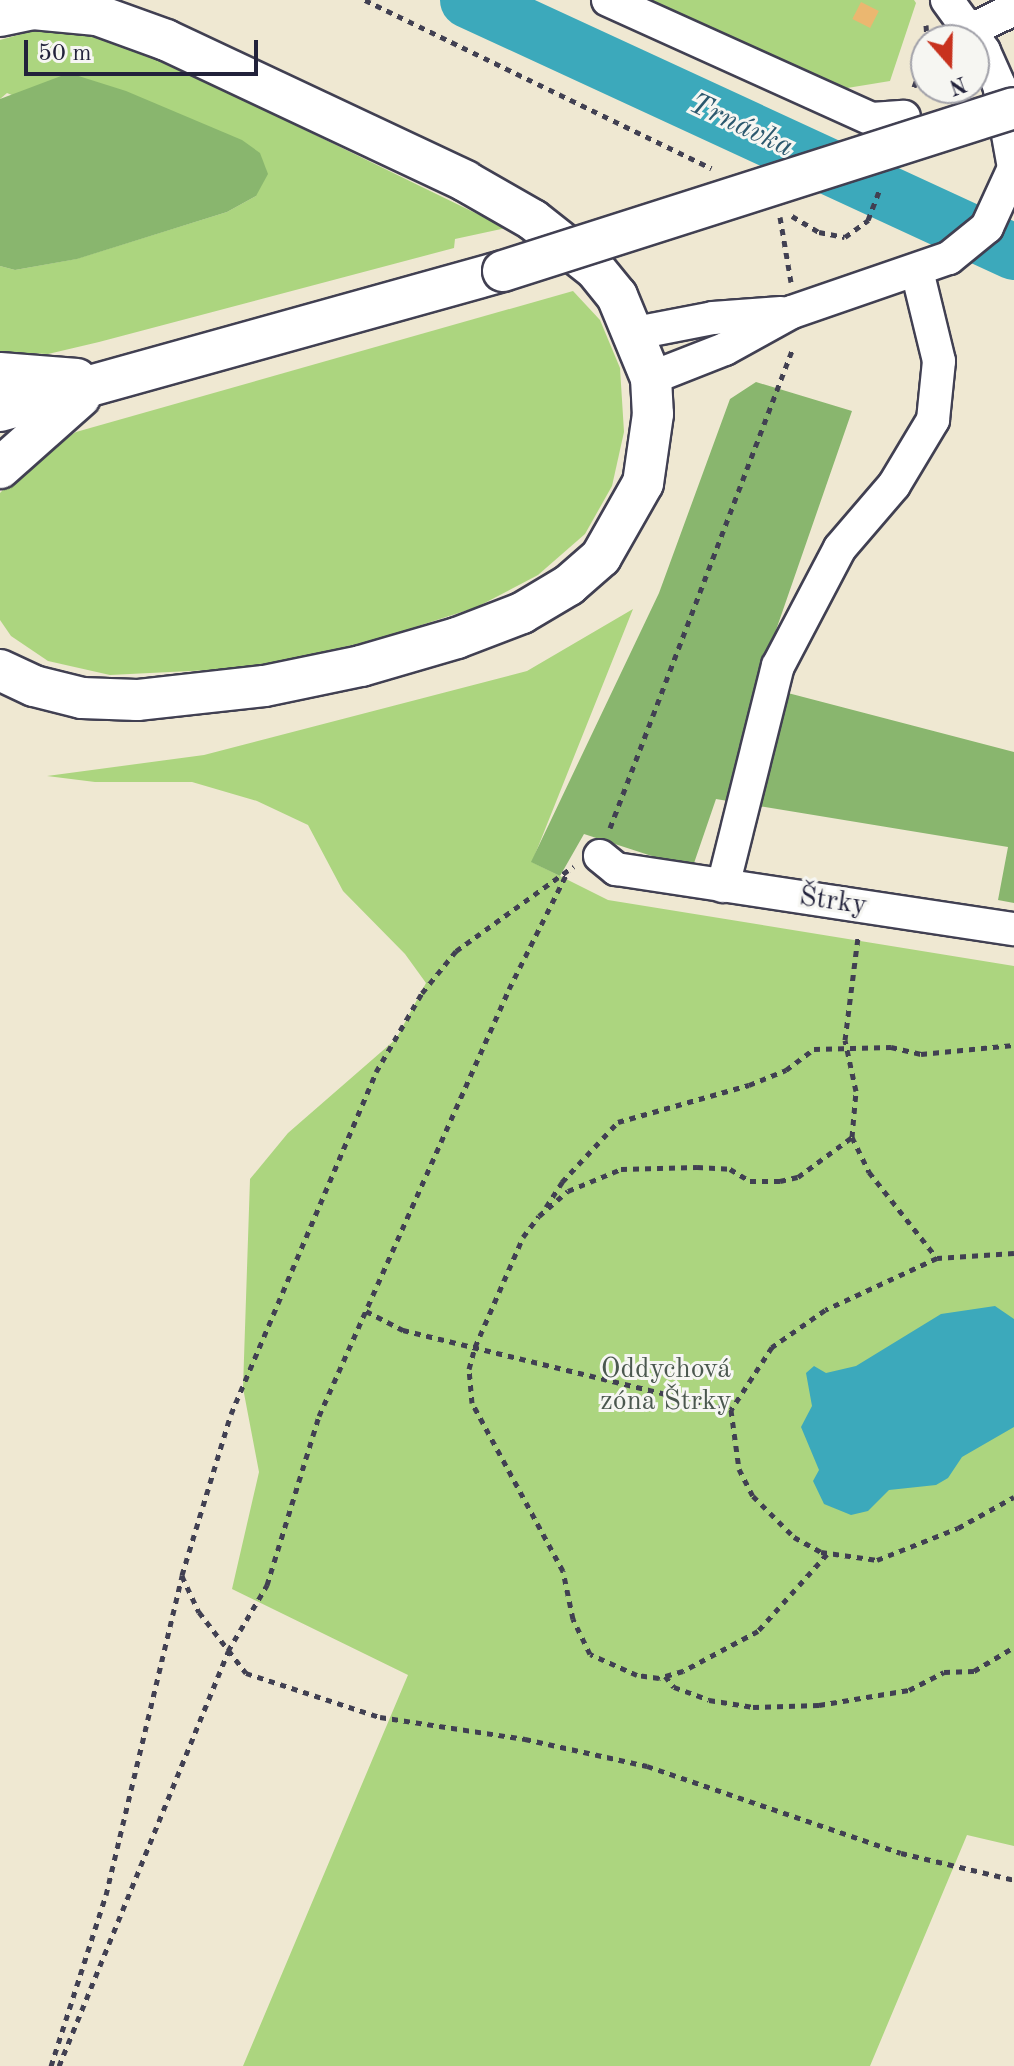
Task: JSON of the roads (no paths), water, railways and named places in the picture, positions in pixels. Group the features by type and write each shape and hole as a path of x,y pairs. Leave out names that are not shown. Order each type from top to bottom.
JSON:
{"main road":[{"path":"0,16 33,9 111,20 166,40 465,181 533,220 595,269 617,296 636,333 651,378 651,442 643,483 629,515 601,557 569,585 522,613 361,666 264,686 137,700 82,698 4,668"},
{"path":"0,411 503,271 1014,108"},
{"path":"0,373 105,381"},
{"path":"0,468 56,414 105,381"}],"street":[{"path":"608,0 872,119 904,117"},
{"path":"947,0 966,24"},
{"path":"983,24 1014,9"},
{"path":"636,333 713,318 792,310 949,258 987,227 1014,168 999,85 990,67"},
{"path":"723,886 778,666 840,548 894,485 933,420 939,361 917,271"},
{"path":"651,378 725,349 792,310"},
{"name":"Štrky","path":"600,856 605,865 652,876 1014,929"}],"water":[{"path":"995,1306 1014,1319 1014,1427 962,1457 948,1478 936,1485 889,1490 868,1511 851,1515 824,1504 813,1481 819,1470 801,1427 812,1406 806,1373 814,1366 826,1373 856,1366 941,1314"}],"waterway":[{"name":"Trnávka","path":"468,0 1014,252"}],"park label":[{"name":"Oddychová zóna Štrky","path":"666,1386"}]}
